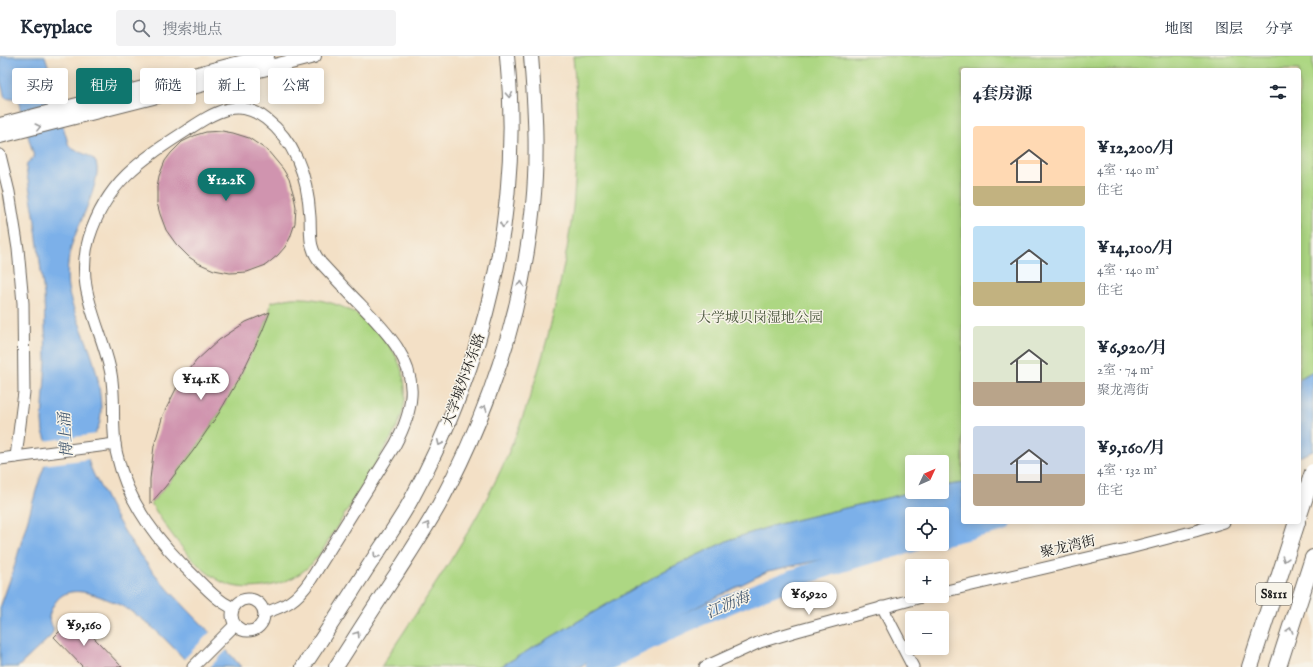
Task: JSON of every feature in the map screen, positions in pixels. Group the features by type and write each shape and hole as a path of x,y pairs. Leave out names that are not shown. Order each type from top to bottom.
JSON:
{"highway":[{"path":"1301,509 1313,472"},
{"name":"S8111","path":"1250,667 1296,524"},
{"name":"S8111","path":"1278,667 1313,558"}],"main road":[{"path":"240,68 267,56"},
{"path":"249,68 314,56"},
{"name":"大学城外环东路","path":"303,667 411,501 452,418 474,356 484,325 498,264 507,194 510,131 507,56"},
{"name":"大学城外环东路","path":"336,667 438,506 479,420 509,333 529,240 536,167 536,122 531,56"},
{"path":"0,124 204,78"},
{"path":"0,136 204,79"}],"street":[{"path":"232,608 214,596 163,545 138,509 125,482 119,465 115,444 114,399 110,370 86,290 84,275 86,251 94,224 114,188 140,163 207,116 240,107 252,110 268,120 281,134 293,151 302,169 308,192 313,252 321,263 392,339 408,369 411,390 408,416 400,436 310,581 299,595 288,604 264,613"},
{"path":"0,155 9,192 18,249 23,303 24,392 16,457"},
{"path":"0,459 115,444"},
{"path":"1301,486 1313,480"},
{"name":"聚龙湾街","path":"949,590 1126,549 1218,524"},
{"path":"248,598 259,603 264,613 264,617 259,627 248,631 241,630 235,625 232,618 232,608 240,600 248,598"},
{"path":"705,667 760,642 905,601"},
{"path":"882,607 914,667"},
{"path":"193,667 235,625"}],"green space":[{"name":"大学城贝岗湿地公园","path":"573,56 1313,56 1313,371 1301,378 1301,68 961,68 961,483 949,485 949,455 905,455 905,494 775,525 729,540 664,571 500,667 381,667 441,576 483,506 506,459 525,411 541,363 569,238 575,188 577,132"},
{"path":"291,298 313,299 334,304 347,309 371,324 381,334 397,358 405,385 405,399 400,419 392,437 324,548 313,562 296,576 281,583 243,588 221,582 197,564 166,526 151,503 187,460 219,413 262,333 268,318 271,302"}],"water":[{"path":"0,56 45,56 49,68 12,68 12,99 5,98 0,79"},
{"name":"博上涌","path":"19,104 56,104 69,146 92,158 95,161 97,168 93,189 71,249 67,277 71,301 92,357 100,391 100,420 88,452 88,460 91,469 123,530 149,567 241,667 192,667 148,623 123,607 92,594 70,592 56,601 52,608 49,618 53,631 50,637 18,667 0,667 0,608 13,571 38,484 47,459 48,445 43,432 42,421 46,361 44,295 34,214 26,169 27,163 34,157"},
{"path":"1313,371 1313,451 1301,456 1301,378"},
{"path":"961,483 961,524 996,524 949,534 949,507 905,507 905,542 768,571 579,667 500,667 664,571 729,540 775,525 905,494 905,499 949,499 949,485"}],"pier":[{"path":"97,434 91,445 89,453 90,459 43,465 47,454 44,441"},
{"path":"211,631 228,649 210,667 189,667 183,660"}],"building":[{"path":"222,131 249,138 268,151 289,179 296,207 295,223 285,247 266,265 247,272 230,273 214,270 189,257 176,244 166,230 157,203 159,176 165,161 171,153 182,142 196,135 206,132"},
{"path":"270,312 242,373 219,413 193,451 150,504 150,479 154,446 163,415 177,387 196,361 219,340 246,322"},
{"path":"74,617 122,667 83,667 54,637"}],"waterway":[{"name":"江沥海","path":"949,534 993,524"},
{"name":"江沥海","path":"595,667 679,626 758,592 834,565 905,545"}]}
